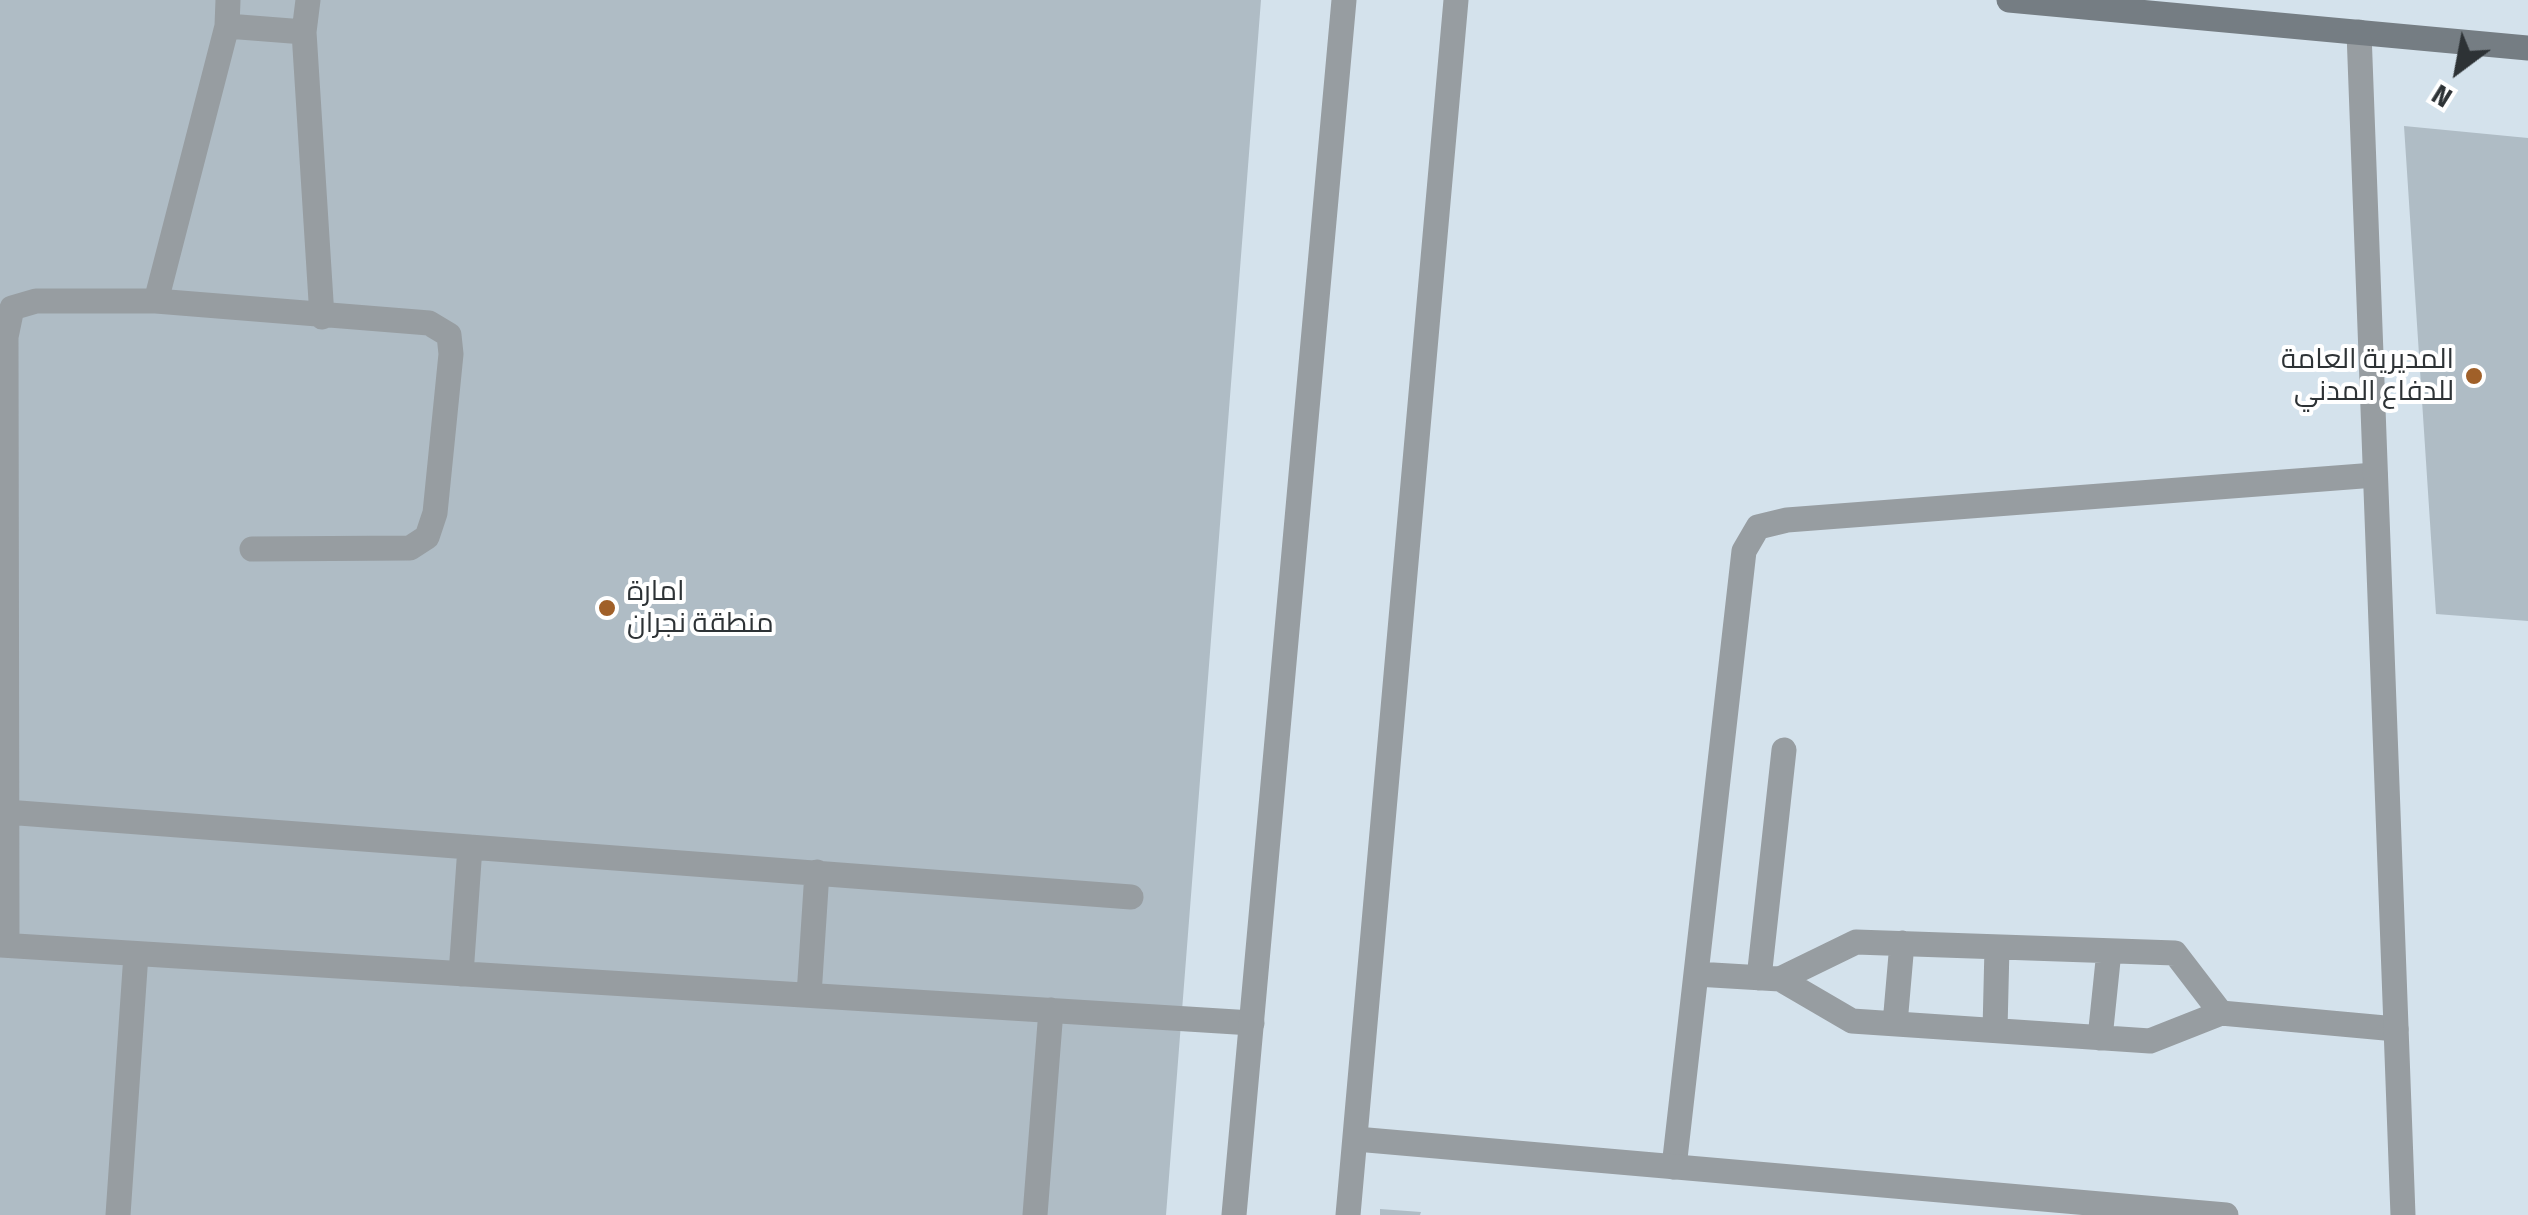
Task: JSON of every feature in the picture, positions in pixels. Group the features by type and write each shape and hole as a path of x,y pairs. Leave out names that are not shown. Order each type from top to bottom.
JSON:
{"main road":[{"path":"2010,0 2528,48"}],"street":[{"path":"156,301 227,26 228,0"},
{"path":"308,0 304,32 322,317"},
{"path":"1234,1215 1344,0"},
{"path":"1348,1215 1456,0"},
{"path":"227,26 304,32"},
{"path":"2358,32 2403,1215"},
{"path":"252,549 410,548 427,537 435,513 451,354 448,335 429,323 156,301 36,301 12,308 6,337 4,945 1252,1022"},
{"path":"1674,1167 1744,550 1758,527 1787,520 2375,475"},
{"path":"1769,978 1784,750"},
{"path":"6,812 1132,897"},
{"path":"461,974 470,847"},
{"path":"809,996 817,872"},
{"path":"1769,978 1856,942 2175,953 2221,1013"},
{"path":"1895,1024 1902,943"},
{"path":"1994,1030 1996,947"},
{"path":"2100,1038 2109,950"},
{"path":"118,1215 136,954"},
{"path":"1696,974 1769,978 1852,1021 2150,1041 2221,1013 2396,1029"},
{"path":"1035,1215 1050,1010"},
{"path":"1356,1139 2226,1215"}],"building":[{"name":"امارة منطقة نجران","path":"0,0 1261,0 1166,1215 0,1215"},
{"name":"المديرية العامة للدفاع المدني","path":"2404,126 2528,138 2528,621 2436,614"},
{"path":"1380,1209 1421,1212 1380,1215"}],"place":[{"name":"المديرية العامة للدفاع المدني","path":"2474,376"},
{"name":"امارة منطقة نجران","path":"607,608"}]}
